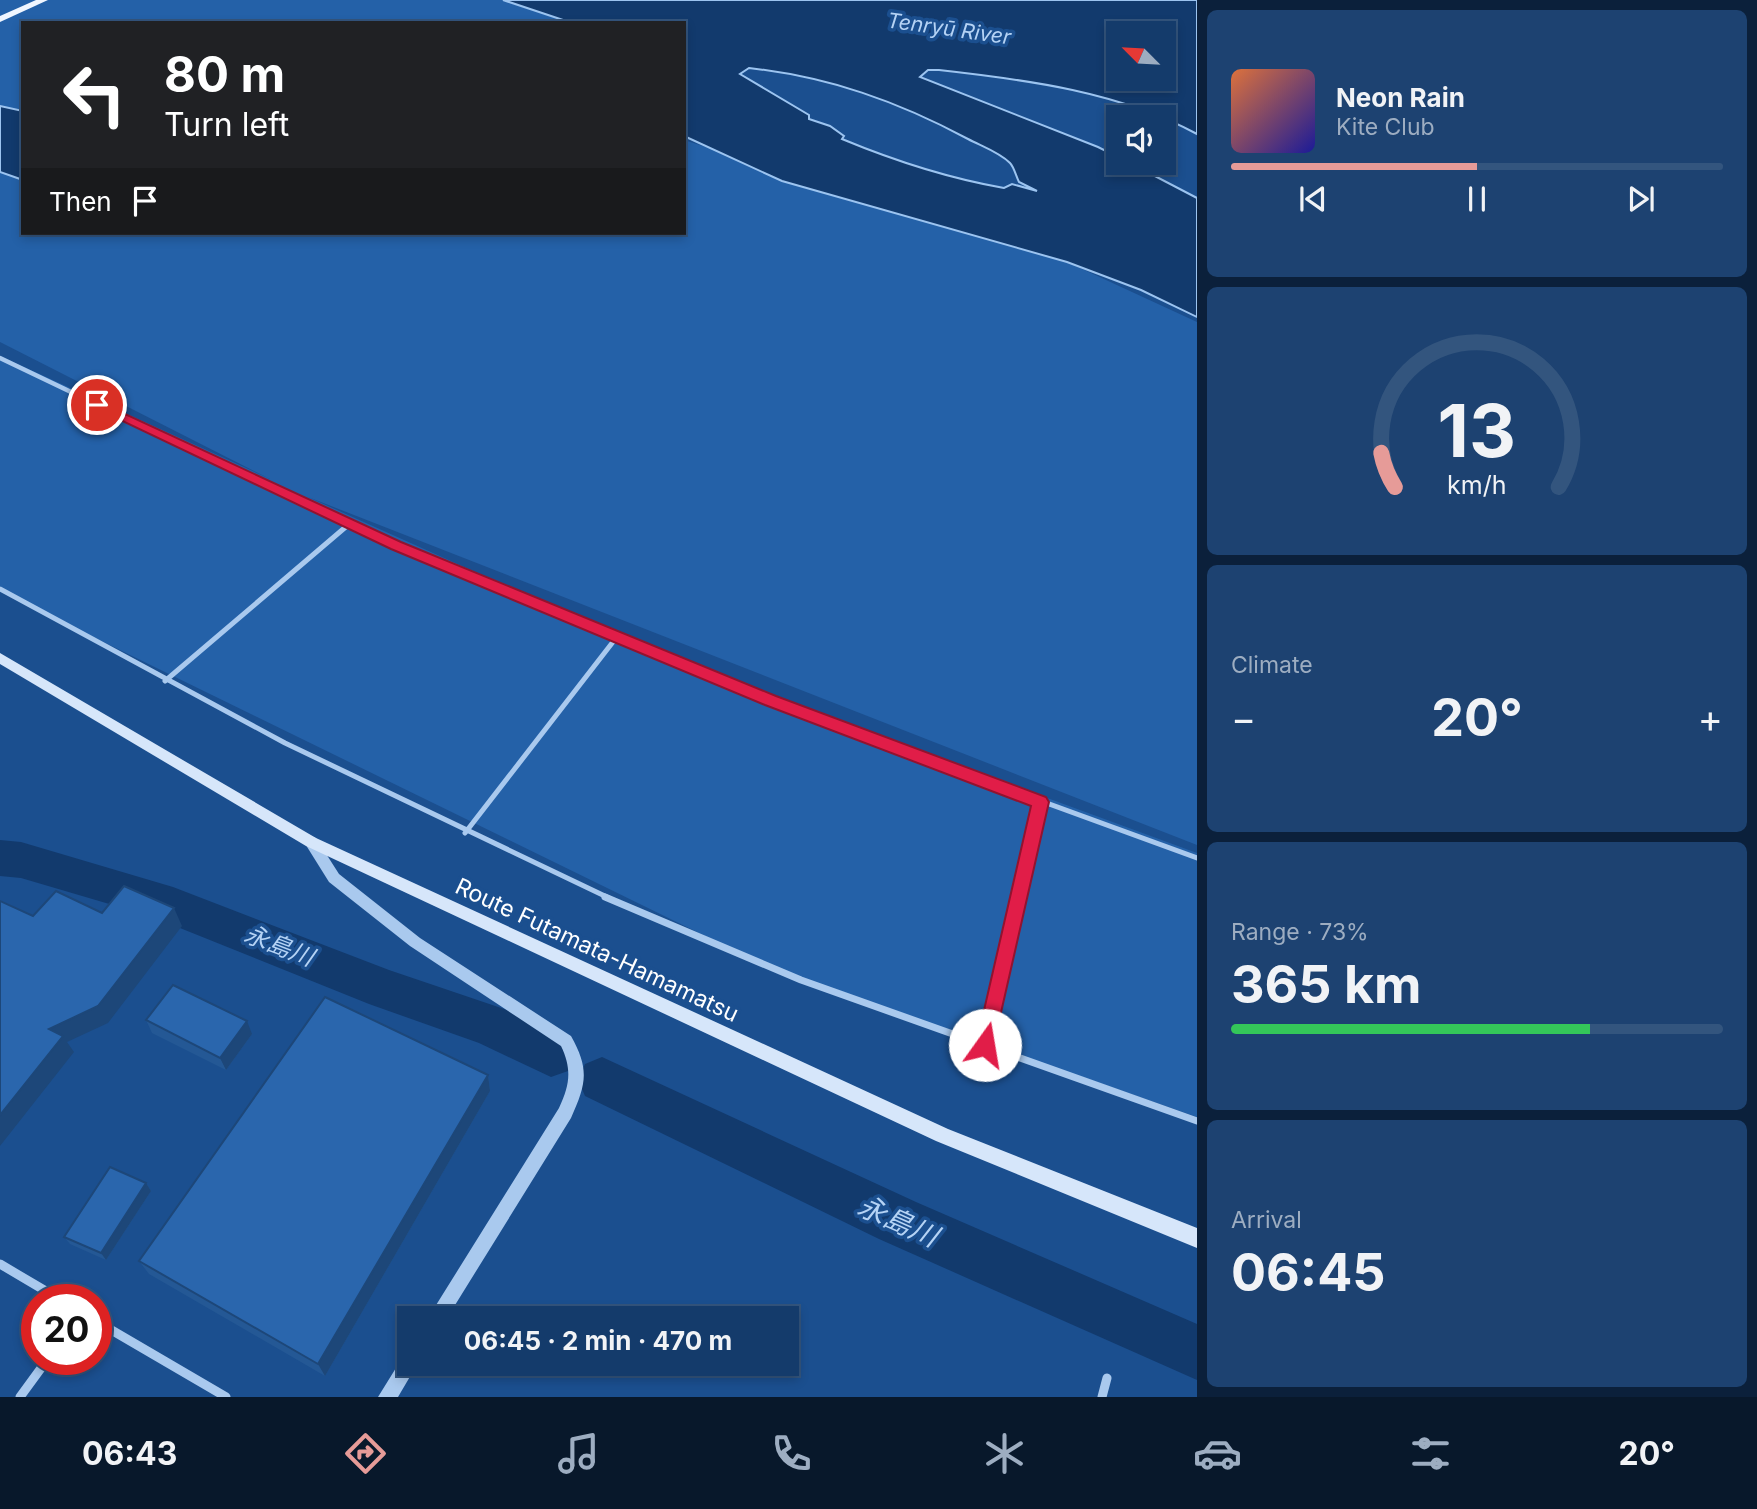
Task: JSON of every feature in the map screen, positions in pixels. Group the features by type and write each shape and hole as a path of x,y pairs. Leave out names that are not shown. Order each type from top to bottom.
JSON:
{"main road":[{"path":"0,19 44,0"},
{"name":"Route Futamata-Hamamatsu","path":"0,658 311,842 942,1135 1197,1238"}],"street":[{"path":"311,842 334,878 415,942 566,1041 575,1057 579,1082 565,1113 444,1306"},
{"path":"0,1264 34,1284"},
{"path":"112,1330 226,1397"},
{"path":"20,1397 36,1375"},
{"path":"387,1397 400,1376"},
{"path":"1102,1397 1107,1378"}],"lane":[{"path":"0,358 348,525 616,638 771,701 1197,858"},
{"path":"165,681 348,525"},
{"path":"0,589 165,681 376,791 465,833 775,970 892,1015 985,1045 1197,1121"},
{"path":"465,833 616,638"},
{"path":"985,1045 1040,802"}],"shaded area":[{"path":"0,0 503,0 566,21 21,21 21,113 0,112"},
{"path":"686,141 1067,262 1197,322 1197,845 308,497 672,660 1197,853 1197,1117 775,970 36,609 0,587 0,356 270,479 0,342 0,172 21,179 21,235 686,235"}],"water":[{"name":"Tenryū River","path":"503,0 1197,0 1197,134 1176,124 1176,105 1127,105 1040,84 939,70 928,70 920,77 1106,151 1106,175 1153,175 1197,198 1197,317 1141,290 1067,262 782,181 686,137 686,21 566,21","holes":["749,68 835,84 889,102 941,125 1001,156 1011,165 1019,182 1037,191 1012,184 1004,188 942,174 842,139 844,136 830,126 809,119 809,115 740,74"]},
{"path":"0,106 21,111 21,179 0,172"}],"building":[{"path":"124,886 174,908 98,1006 49,1029 63,1036 0,1115 0,901 33,916 56,891 102,913"},
{"path":"173,985 247,1021 220,1058 146,1020"},
{"path":"325,997 488,1075 318,1364 139,1261"},
{"path":"110,1167 146,1183 101,1253 64,1237"}],"waterway":[{"name":"永島川","path":"0,858 21,860 157,900 385,989 493,1026 551,1055"},
{"name":"永島川","path":"602,1080 897,1221 1197,1352"}],"route":[{"path":"97,405 348,525 616,638 771,701 1040,802 985,1045"}]}
